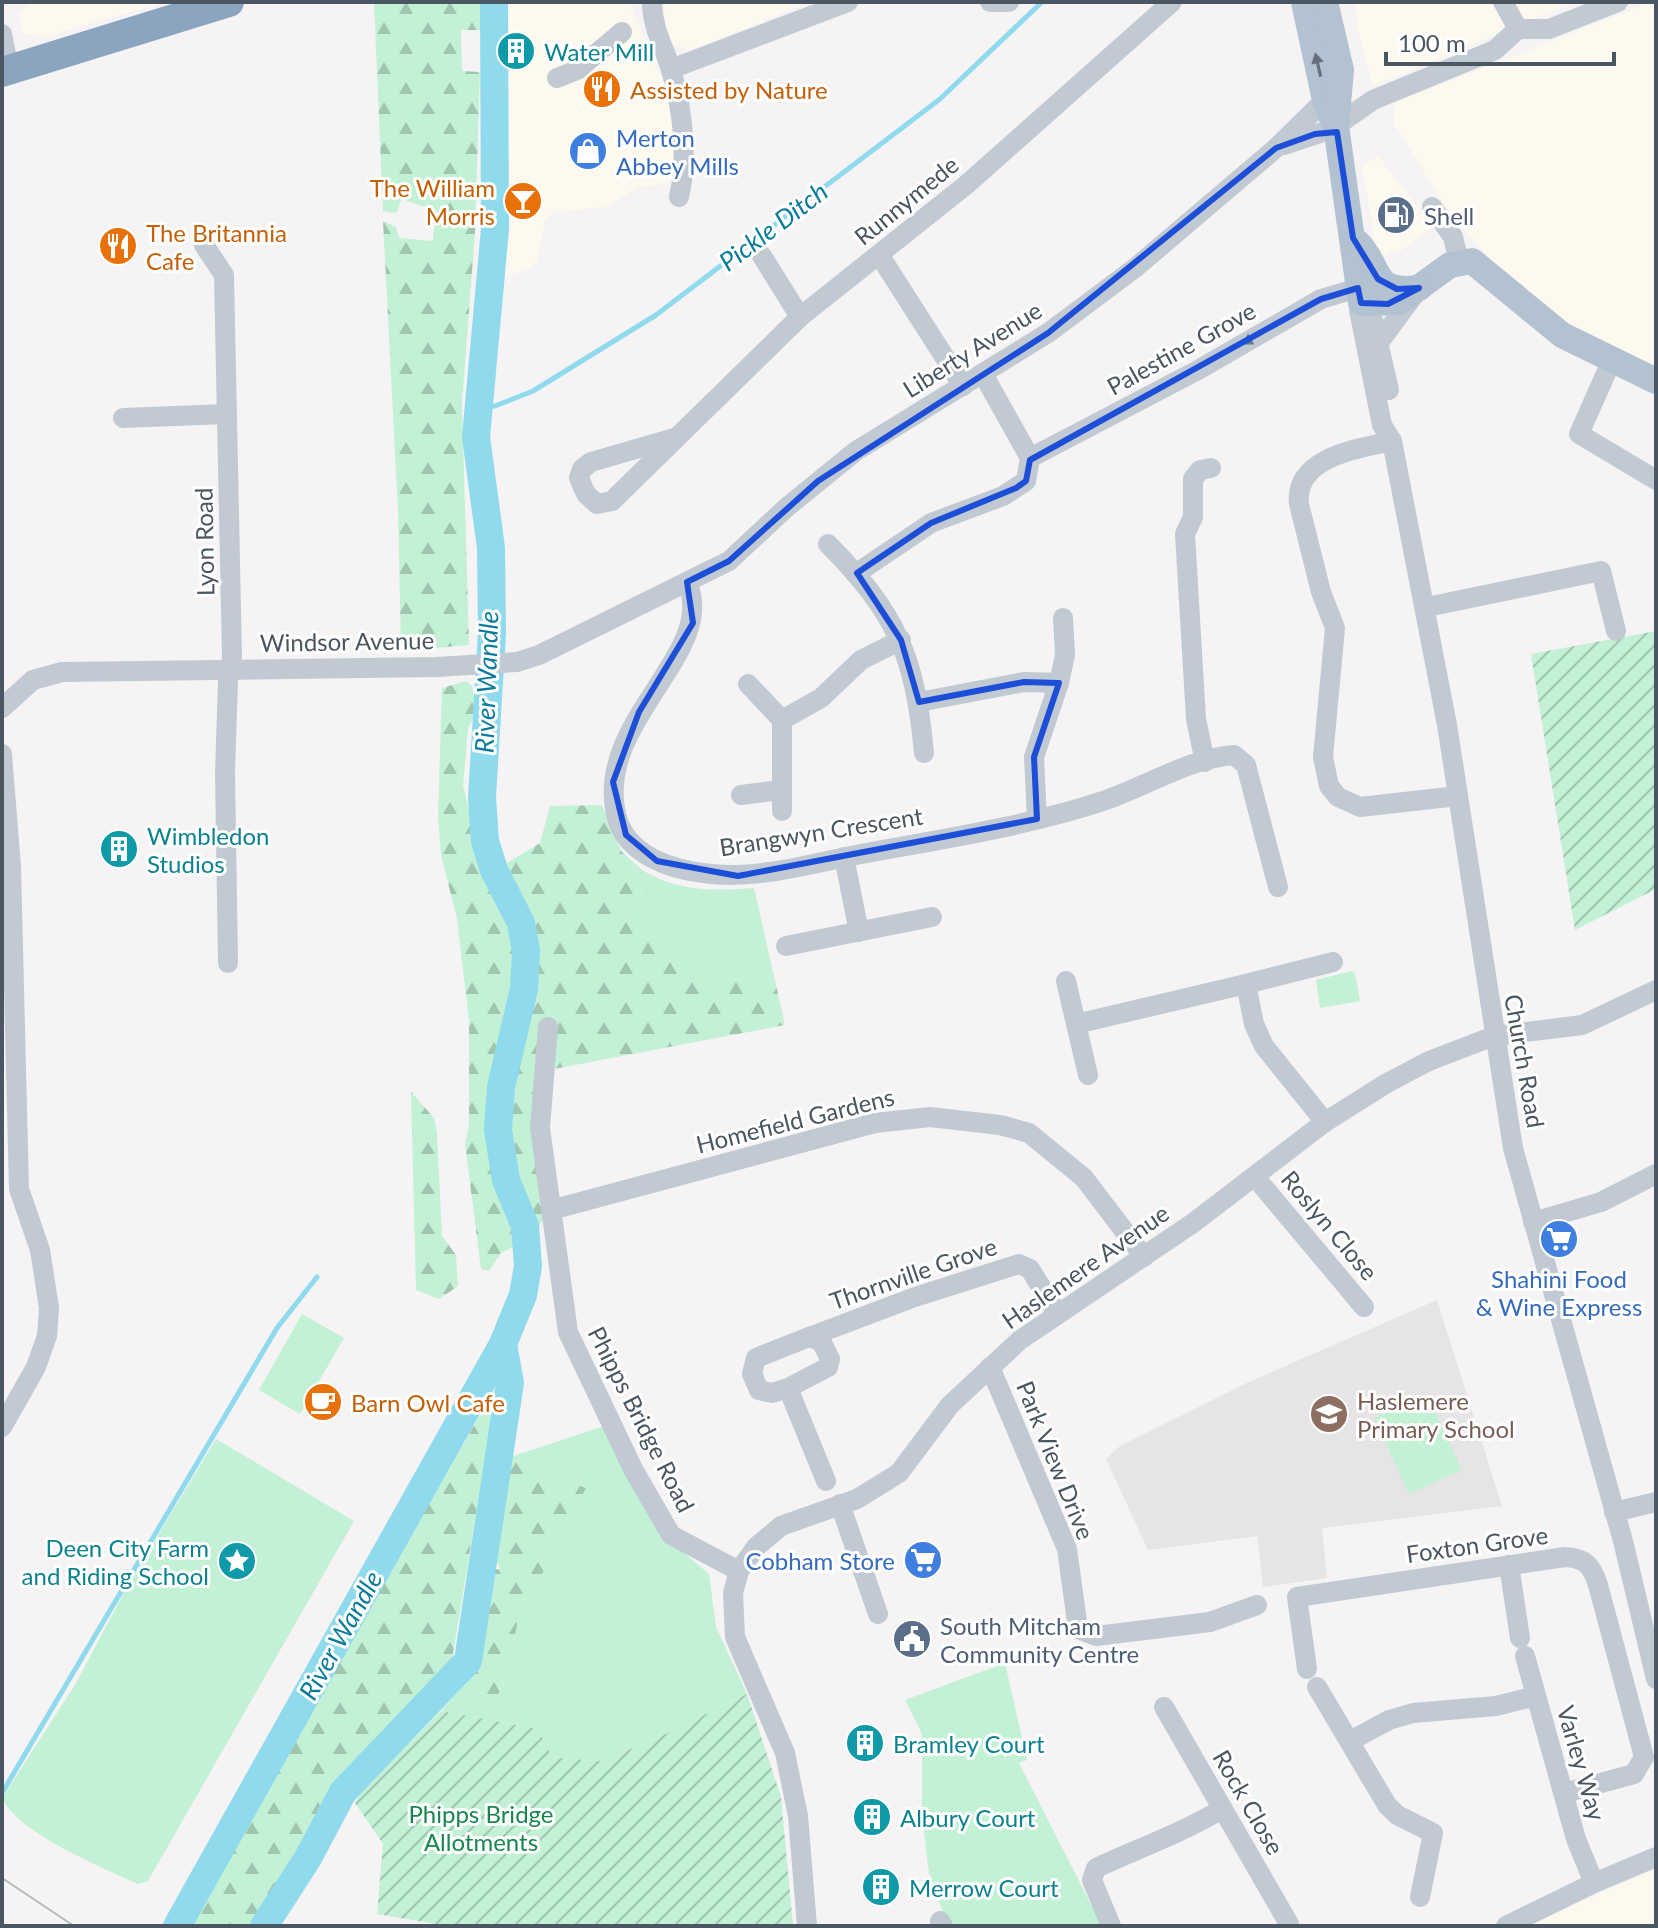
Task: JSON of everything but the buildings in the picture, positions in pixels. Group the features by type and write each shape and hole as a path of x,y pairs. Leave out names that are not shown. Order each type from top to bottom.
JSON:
{"highway":[{"path":"5,71 229,2"}],"main road":[{"path":"1304,2 1325,100 1336,129 1359,295 1399,302 1459,262 1477,263 1545,323 1611,362 1656,381"},
{"path":"1325,2 1341,70 1336,129"},
{"path":"1353,238 1368,254 1373,271 1386,285 1397,289 1419,288"}],"street":[{"path":"652,2 656,32 671,69 682,118 679,197"},
{"path":"671,69 848,2"},
{"path":"990,2 995,5 1009,2"},
{"name":"Runnymede","path":"674,438 800,317 880,256 1080,86 1172,2"},
{"path":"1503,2 1518,29"},
{"path":"1336,129 1359,107 1495,50 1518,29 1549,29 1618,2"},
{"path":"557,78 577,70 622,32"},
{"path":"2,34 5,71"},
{"name":"Liberty Avenue","path":"687,582 729,561 856,451 1048,333 1135,268 1276,148 1325,100"},
{"name":"Liberty Avenue","path":"1276,148 1336,129"},
{"path":"1432,207 1453,237 1459,262"},
{"name":"Lyon Road","path":"204,245 224,275 231,538 225,773 228,963"},
{"path":"762,256 800,317"},
{"path":"880,256 963,386"},
{"path":"1380,341 1419,288"},
{"name":"Church Road","path":"1359,295 1372,313 1380,341 1395,424 1392,441"},
{"name":"Church Road","path":"1359,295 1359,310 1382,425 1392,441 1427,607 1513,1148 1614,1512 1656,1679"},
{"name":"Palestine Grove","path":"1030,458 1198,370 1321,299 1359,295"},
{"path":"1611,362 1579,434 1656,480"},
{"path":"857,573 931,523 1026,481 1030,458 983,374"},
{"path":"123,418 227,414"},
{"path":"1392,441 1332,457 1313,467 1301,482 1298,494 1321,592 1335,628 1323,769 1338,797 1360,807 1458,796"},
{"path":"1205,762 1196,719 1196,557 1185,534 1194,510 1193,479 1200,470 1211,468"},
{"path":"828,544 857,573 884,609 901,640 919,702 924,753"},
{"path":"1427,607 1601,571 1616,631"},
{"name":"Windsor Avenue","path":"2,708 33,680 53,673 517,662 687,582"},
{"name":"Brangwyn Crescent","path":"687,582 695,608 693,623 679,654 639,712 613,782 617,819 626,835 657,861 678,869 738,876 844,857 1037,819 1104,800 1205,762 1234,755 1246,765 1278,887"},
{"path":"1037,819 1034,757 1059,683 1065,655 1063,618"},
{"path":"782,720 821,698 861,660 901,640"},
{"path":"919,702 1024,682 1059,683"},
{"path":"741,795 781,800 782,720 748,684"},
{"path":"2,754 10,852 9,1065 19,1189 40,1250 49,1308 47,1336 36,1367 2,1427"},
{"path":"844,857 859,932"},
{"path":"786,946 932,917"},
{"path":"1076,1024 1333,962"},
{"path":"1066,981 1088,1075"},
{"path":"1246,984 1254,1024 1264,1046 1325,1122"},
{"name":"Haslemere Avenue","path":"739,1571 756,1547 781,1526 857,1499 899,1473 950,1405 990,1367 1057,1313 1144,1257 1325,1122 1409,1071 1494,1036 1582,1025 1656,990"},
{"name":"Phipps Bridge Road","path":"548,1027 540,1128 568,1332 633,1469 671,1535 739,1571"},
{"name":"Homefield Gardens","path":"551,1210 875,1123 930,1117 1000,1125 1029,1133 1084,1178 1144,1257"},
{"path":"1533,1222 1601,1202 1656,1174"},
{"name":"Roslyn Close","path":"1255,1177 1364,1307"},
{"name":"Thornville Grove","path":"809,1337 827,1348 830,1359 828,1367 788,1388 772,1393 759,1390 754,1383 752,1365 756,1358 809,1337 915,1297 1019,1264 1030,1269 1057,1313"},
{"name":"Park View Drive","path":"990,1367 1067,1549 1078,1629 1096,1636 1210,1622 1257,1605"},
{"path":"788,1388 826,1481"},
{"path":"1614,1512 1656,1502"},
{"path":"840,1504 878,1614"},
{"name":"Foxton Grove","path":"1350,1741 1312,1678 1297,1597 1565,1557 1585,1561 1593,1569 1644,1757 1634,1774 1564,1793"},
{"name":"Varley Way","path":"1509,1565 1522,1647 1576,1839 1594,1883"},
{"path":"739,1571 733,1593 735,1637 785,1753 798,1816 807,1926"},
{"path":"1420,1897 1433,1833 1397,1815 1387,1805 1350,1741 1389,1720 1413,1713 1496,1706 1536,1696"},
{"name":"Rock Close","path":"1164,1707 1289,1924"},
{"path":"1111,1926 1092,1880 1096,1868 1147,1844 1184,1832 1222,1809"},
{"path":"1506,1926 1656,1857"}],"highlighted area":[{"path":"1337,132 1353,238 1378,279 1397,289 1419,288 1388,304 1361,303 1358,288 1321,299 1030,460 1026,481 1016,488 931,523 857,573 901,640 919,702 1024,682 1059,683 1034,757 1037,819 738,876 657,861 626,835 613,782 639,712 693,623 687,582 729,561 818,481 1048,333 1276,148 1315,134"}],"shaded area":[{"path":"31,2 165,2 43,37 22,33 19,12"},
{"name":"Merton Abbey Mills","path":"499,2 629,2 669,95 673,128 674,174 667,184 638,187 606,207 552,212 545,220 537,262 527,270 505,276"},
{"path":"664,2 811,2 690,50 673,45 666,36"},
{"path":"1355,2 1574,2 1373,86 1359,36"},
{"path":"1656,2 1656,372 1563,321 1499,269 1451,215 1393,122 1396,102"},
{"name":"Shell","path":"1378,156 1433,227 1398,253 1395,249 1378,259 1362,166"},
{"name":"Haslemere Primary School","path":"1437,1300 1502,1506 1322,1528 1327,1578 1263,1587 1257,1536 1148,1550 1106,1459 1120,1446 1249,1382"},
{"path":"1656,1869 1656,1926 1530,1926 1583,1901"}],"green space":[{"path":"374,2 482,2 482,30 461,30 462,71 480,72 475,232 462,403 469,645 401,651 398,511 383,221 396,227 399,238 433,241 436,211 402,199 396,213 383,211"},
{"path":"1656,631 1656,889 1575,930 1531,654"},
{"path":"466,681 472,686 477,709 468,729 463,785 479,853 507,863 540,843 550,806 602,805 622,852 642,870 641,914 673,966 711,982 774,976 785,1025 554,1069 540,1077 544,1218 532,1238 501,1253 489,1271 481,1269 465,1144 469,1124 469,1020 457,919 441,855 438,816 442,688"},
{"path":"642,870 682,886 724,890 754,888 774,976 711,982 673,966 641,914"},
{"path":"1352,971 1360,1001 1320,1008 1316,980"},
{"path":"411,1092 434,1118 442,1236 456,1255 458,1286 439,1299 416,1290"},
{"path":"302,1314 344,1338 300,1414 259,1390"},
{"path":"497,1385 451,1666 354,1769 250,1926 188,1926"},
{"path":"1427,1394 1462,1470 1409,1494 1374,1418"},
{"path":"607,1425 667,1538 709,1574 716,1627 747,1694 647,1743 599,1761 552,1757 537,1729 441,1711 464,1685 496,1700 508,1670 521,1606 586,1488 507,1458"},
{"path":"216,1439 354,1521 148,1881 138,1884 43,1837 11,1811 2,1798 75,1685 127,1587"},
{"path":"507,1458 586,1488 529,1600 525,1599 521,1606 508,1670 496,1700 464,1685 485,1624 493,1570 500,1569 495,1557"},
{"path":"1005,1663 1027,1760 1019,1763 1102,1926 948,1926 929,1873 922,1816 922,1734 905,1700"},
{"name":"Phipps Bridge Allotments","path":"747,1694 781,1797 793,1926 448,1926 377,1914 383,1844 355,1803 362,1791 441,1711 538,1729 552,1757 599,1761 647,1743"}],"waterway":[{"name":"River Wandle","path":"177,1926 503,1344 523,1295 528,1266 525,1226 506,1180 498,1130 501,1087 524,989 526,951 521,923 494,870 485,841 482,797 492,633 491,548 476,437 495,229 494,2"},
{"name":"Pickle Ditch","path":"477,407 495,406 533,391 656,315 940,99 1042,2"},
{"path":"2,1793 277,1328 317,1277"},
{"name":"River Wandle","path":"264,1926 308,1858 343,1792 468,1661 510,1383 503,1344"}],"tram line":[{"path":"2,1878 74,1926"}],"place":[{"name":"Water Mill","path":"516,51"},
{"name":"Assisted by Nature","path":"602,89"},
{"name":"Merton Abbey Mills","path":"588,151"},
{"name":"The William Morris","path":"523,201"},
{"name":"Shell","path":"1396,215"},
{"name":"The Britannia Cafe","path":"118,246"},
{"name":"Wimbledon Studios","path":"119,849"},
{"name":"Shahini Food & Wine Express","path":"1559,1239"},
{"name":"Barn Owl Cafe","path":"323,1402"},
{"name":"Haslemere Primary School","path":"1329,1414"},
{"name":"Cobham Store","path":"923,1560"},
{"name":"Deen City Farm and Riding School","path":"237,1561"},
{"name":"South Mitcham Community Centre","path":"912,1639"},
{"name":"Bramley Court","path":"865,1743"},
{"name":"Albury Court","path":"872,1817"},
{"name":"Merrow Court","path":"881,1887"}]}
